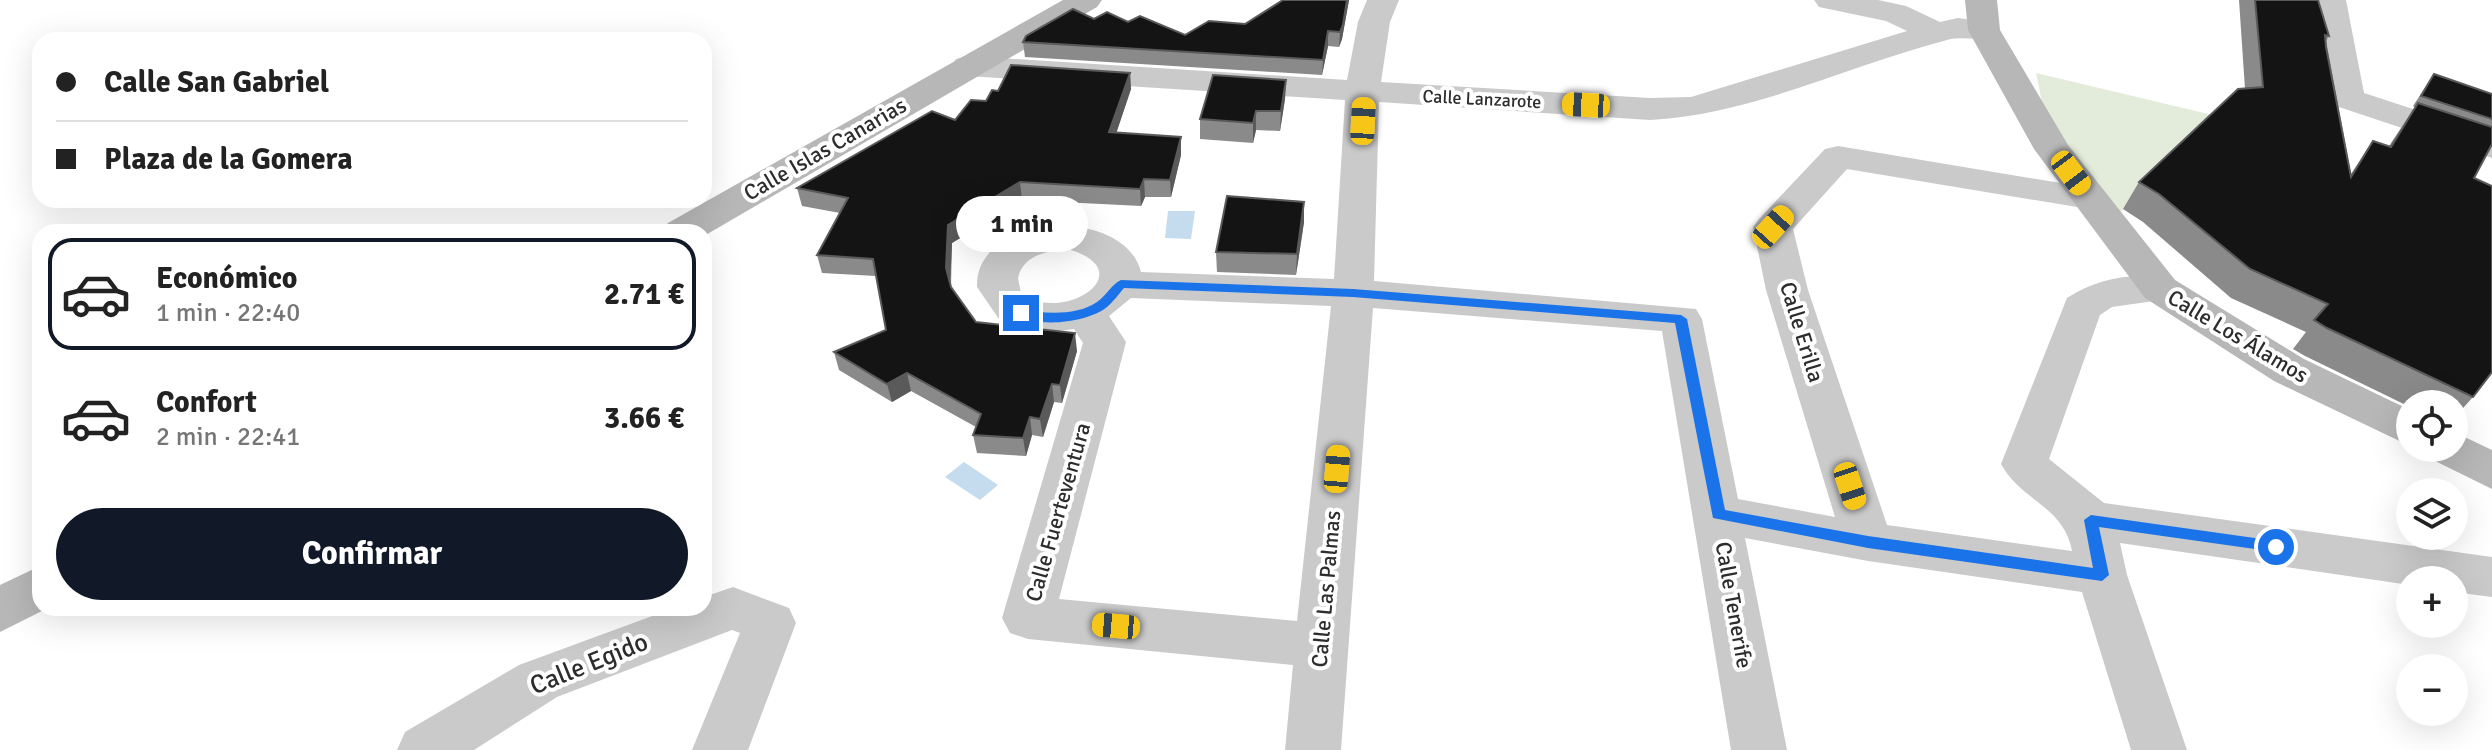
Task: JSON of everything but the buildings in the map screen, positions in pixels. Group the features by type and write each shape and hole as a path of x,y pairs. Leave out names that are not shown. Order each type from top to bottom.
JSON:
{"street":[{"name":"Calle Islas Canarias","path":"696,224 1086,0"},
{"name":"Calle Las Palmas","path":"1313,750 1353,293 1364,92 1374,14 1383,0"},
{"path":"1830,0 1895,13 1936,33"},
{"path":"2321,2 2348,99 2492,147"},
{"name":"Calle Lanzarote","path":"968,66 1650,109 1691,107 1726,100 1958,28 1983,15"},
{"name":"Calle Los Álamos","path":"1983,15 2052,149 2160,289 2289,370 2396,422"},
{"name":"Calle Erilla","path":"1868,542 1787,290 1773,227 1838,157 2089,198"},
{"path":"2160,289 2102,294 2082,308 2024,464 2091,520 2492,577"},
{"name":"Calle Fuerteventura","path":"1320,645 1028,618 1105,342 1103,299 1353,293"},
{"name":"Calle Tenerife","path":"1353,293 1681,319 1759,750"},
{"path":"2468,458 2492,471"},
{"path":"1718,514 1868,542 2102,575"},
{"path":"2091,520 2102,575 2159,750"},
{"path":"0,611 32,592"},
{"name":"Calle Egido","path":"712,616 733,608 770,623 720,750"},
{"name":"Calle Egido","path":"433,747 538,681 712,616"}],"green space":[{"path":"2036,73 2221,117 2206,118 2213,125 2117,215 2044,112"}],"water":[{"path":"1168,211 1195,211 1191,239 1165,238"},
{"path":"964,462 998,485 980,500 945,477"}],"route":[{"path":"1021,313 1041,318 1063,318 1085,313 1103,304 1121,284 1353,293 1681,319 1718,514 1868,542 2102,575 2091,520 2276,547"}]}
